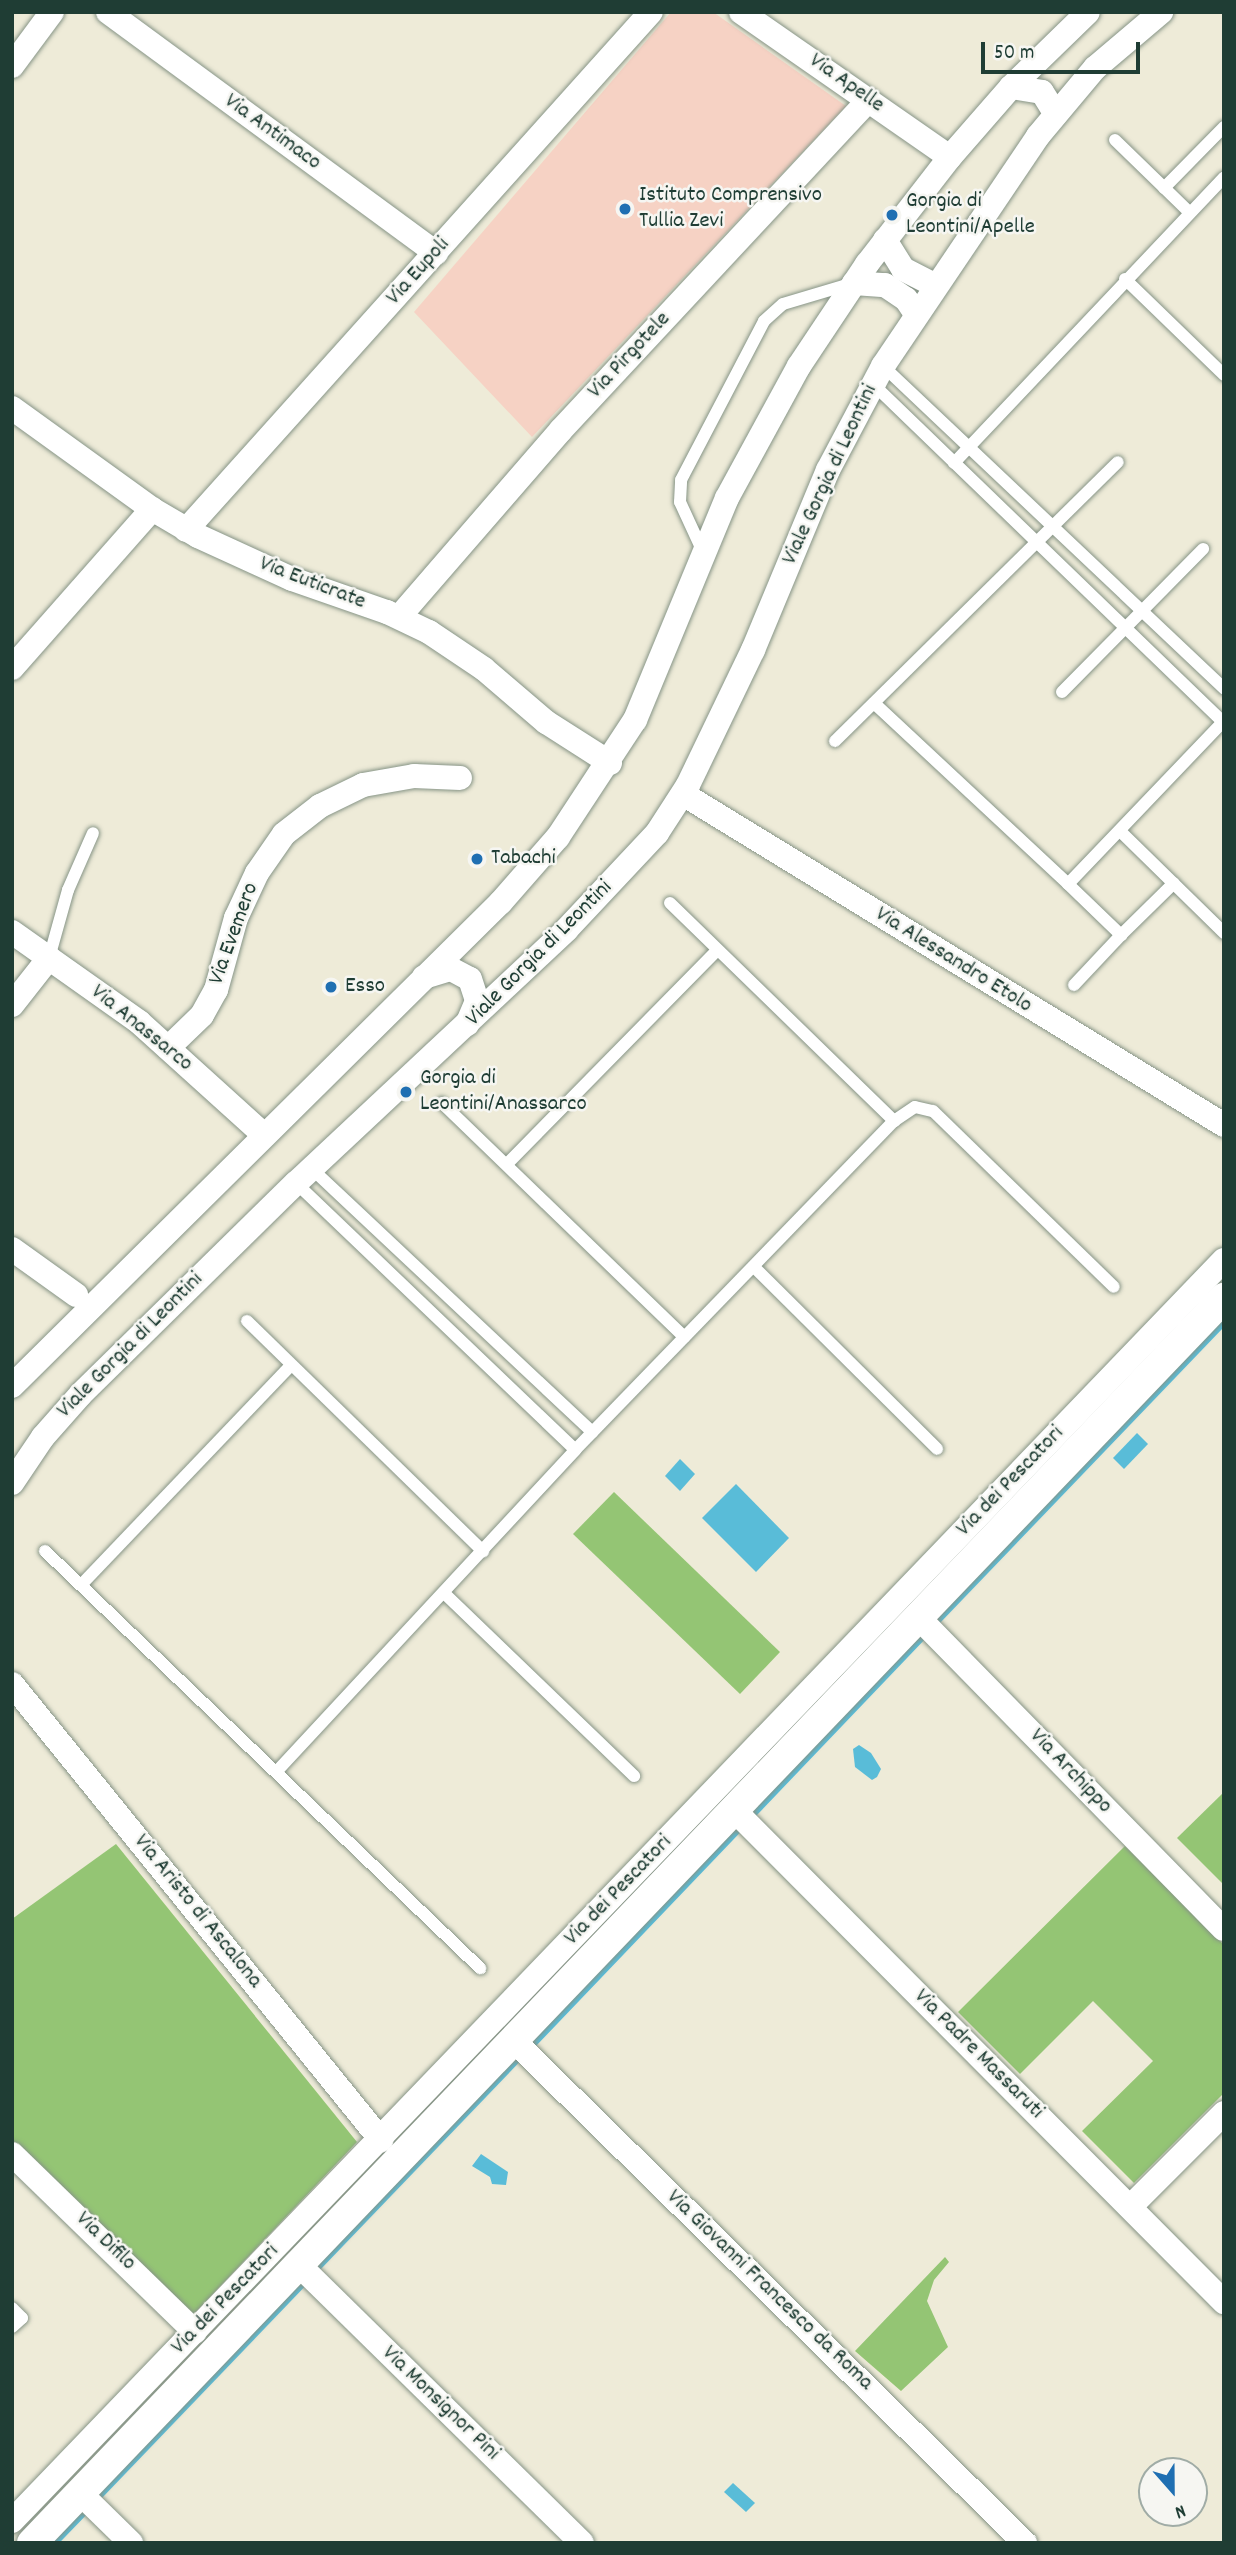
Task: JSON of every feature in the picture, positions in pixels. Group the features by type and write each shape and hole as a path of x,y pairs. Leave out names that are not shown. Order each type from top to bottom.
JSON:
{"street":[{"path":"12,66 52,12"},
{"name":"Via Antimaco","path":"108,12 436,253"},
{"name":"Via Eupoli","path":"186,530 651,12"},
{"name":"Via Apelle","path":"741,12 950,157"},
{"path":"12,1387 538,862 610,762 656,676 727,498 789,383 854,283 950,157 1011,87 1088,12"},
{"name":"Viale Gorgia di Leontini","path":"12,1483 70,1406 304,1175 526,970 621,873 684,794 753,650 828,470 878,376 935,285 1056,114 1103,60 1161,12"},
{"path":"1011,87 1042,92 1056,114"},
{"name":"Via Pirgotele","path":"399,617 561,430 869,100"},
{"path":"885,240 903,269 935,285"},
{"path":"854,283 885,285 906,299 916,314"},
{"name":"Via Euticrate","path":"12,408 152,509 186,530 292,579 399,617 472,660 538,717 610,762"},
{"path":"12,668 152,509"},
{"name":"Via Evemero","path":"168,1048 207,1007 236,918 257,873 284,834 320,806 363,785 414,776 460,778"},
{"name":"Via Alessandro Etolo","path":"684,794 1224,1125"},
{"path":"478,924 470,950 476,968 493,979 526,970"},
{"name":"Via Anassarco","path":"12,932 139,1021 264,1135"},
{"path":"12,1005 49,958"},
{"path":"422,978 452,969 470,979 477,1001 465,1028"},
{"path":"12,1250 76,1295"},
{"name":"Via dei Pescatori","path":"12,2521 1224,1260"},
{"name":"Via dei Pescatori","path":"32,2543 89,2502 307,2273 526,2052 742,1818 926,1625 1224,1298"},
{"name":"Via Archippo","path":"926,1625 1224,1929"},
{"name":"Via Aristo di Ascalona","path":"12,1684 381,2140"},
{"name":"Via Padre Massaruti","path":"742,1818 1224,2302"},
{"name":"Via Giovanni Francesco da Roma","path":"526,2052 1025,2543"},
{"path":"1130,2207 1224,2113"},
{"name":"Via Difilo","path":"12,2154 195,2332"},
{"name":"Via Monsignor Pini","path":"307,2273 582,2543"},
{"path":"89,2502 131,2543"}],"lane":[{"path":"1164,188 1224,127"},
{"path":"1115,140 1189,212"},
{"path":"954,463 1223,178"},
{"path":"1125,279 1224,375"},
{"path":"703,553 680,502 681,480 764,321 783,304 854,283"},
{"path":"878,376 970,446 1224,689"},
{"path":"878,376 954,463 1223,721 1068,884"},
{"path":"835,741 1118,462"},
{"path":"1062,692 1203,549"},
{"path":"874,703 1121,935"},
{"path":"1120,831 1224,933"},
{"path":"49,958 68,890 93,833"},
{"path":"1074,985 1174,883"},
{"path":"670,903 894,1121"},
{"path":"508,1163 717,950"},
{"path":"442,1103 508,1163 684,1337"},
{"path":"278,1770 592,1432 894,1121 915,1107 933,1111 1114,1287"},
{"path":"304,1175 400,1251 592,1432"},
{"path":"304,1175 383,1267 575,1450"},
{"path":"383,1267 400,1251"},
{"path":"754,1267 937,1449"},
{"path":"447,1328 463,1310"},
{"path":"247,1321 483,1551"},
{"path":"81,1585 291,1365"},
{"path":"514,1392 530,1374"},
{"path":"45,1551 278,1770 480,1968"},
{"path":"444,1593 634,1776"},
{"path":"12,2308 22,2318 12,2328"}],"shaded area":[{"name":"Istituto Comprensivo Tullia Zevi","path":"671,12 713,12 846,106 532,437 414,312"}],"green space":[{"path":"614,1492 780,1652 740,1694 573,1534"},
{"path":"1224,1792 1224,1885 1177,1838"},
{"path":"116,1844 357,2142 190,2318 12,2148 12,1919"},
{"path":"1125,1846 1224,1945 1224,2093 1134,2183 1082,2131 1153,2061 1093,2001 1020,2074 958,2012"},
{"path":"945,2257 949,2262 934,2280 927,2301 948,2347 901,2391 855,2351"}],"water":[{"path":"1137,1433 1148,1444 1124,1469 1113,1458"},
{"path":"680,1459 695,1474 680,1491 665,1476"},
{"path":"736,1484 789,1538 756,1572 702,1518"},
{"path":"859,1745 871,1753 881,1769 872,1780 855,1767 853,1749"},
{"path":"481,2154 508,2172 506,2185 492,2184 490,2177 472,2166"},
{"path":"733,2483 755,2503 746,2512 724,2492"}],"waterway":[{"path":"933,1626 1224,1323"},
{"path":"749,1819 926,1634"},
{"path":"529,2049 742,1826"},
{"path":"313,2273 521,2056"},
{"path":"95,2501 306,2281"},
{"path":"55,2543 88,2509"}],"place":[{"name":"Istituto Comprensivo Tullia Zevi","path":"625,209"},
{"name":"Gorgia di Leontini/Apelle","path":"892,215"},
{"name":"Tabachi","path":"477,859"},
{"name":"Esso","path":"331,987"},
{"name":"Gorgia di Leontini/Anassarco","path":"406,1092"}]}
